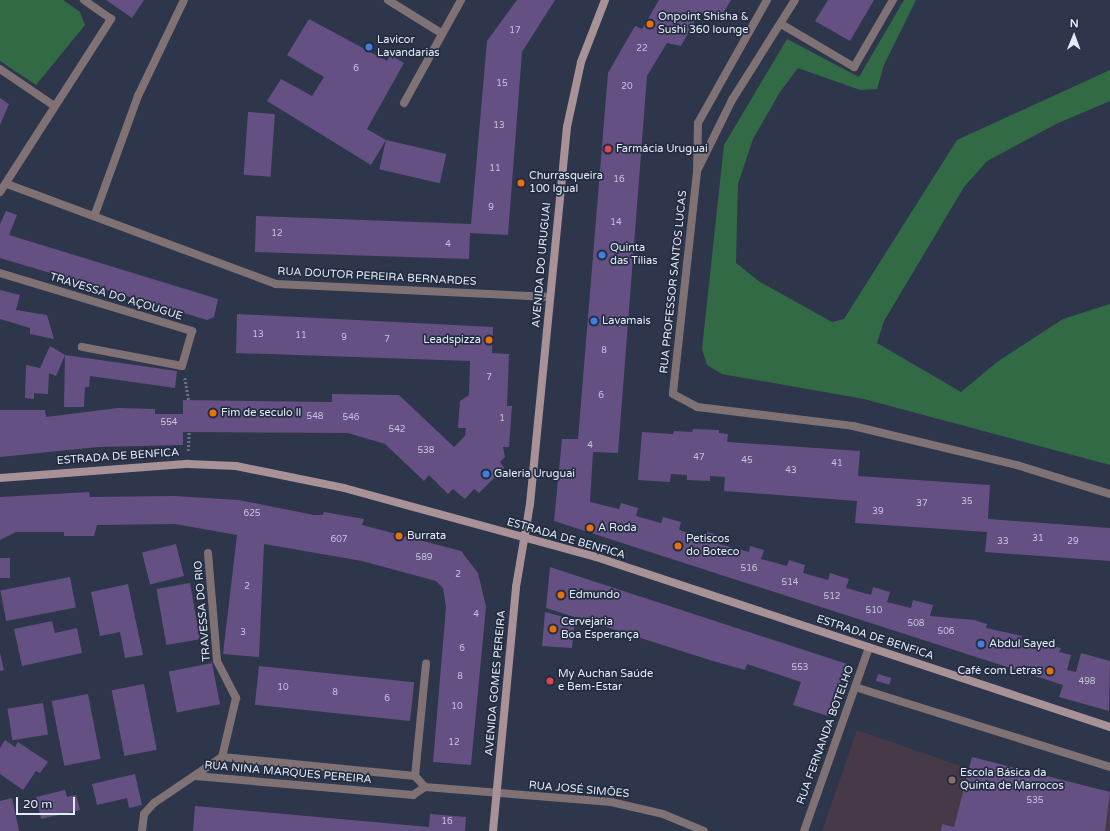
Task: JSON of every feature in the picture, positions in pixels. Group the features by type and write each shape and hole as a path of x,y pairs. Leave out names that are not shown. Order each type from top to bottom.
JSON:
{"street":[{"path":"0,192 7,184 53,105 111,19 84,0"},
{"path":"95,214 138,96 184,0"},
{"path":"388,0 441,32"},
{"path":"404,103 441,32 461,0"},
{"name":"AVENIDA DO URUGUAI","path":"525,538 572,98 586,48 605,0"},
{"name":"RUA PROFESSOR SANTOS LUCAS","path":"767,0 698,123 697,172 673,394 697,407 861,428 1017,465 1110,494"},
{"name":"RUA PROFESSOR SANTOS LUCAS","path":"697,172 732,100 795,0"},
{"path":"781,24 854,67 893,0"},
{"path":"0,69 53,105"},
{"name":"RUA DOUTOR PEREIRA BERNARDES","path":"7,184 95,214 276,284 550,297"},
{"name":"TRAVESSA DO AÇOUGUE","path":"0,273 192,331 182,366"},
{"path":"82,347 182,366"},
{"name":"ESTRADA DE BENFICA","path":"0,478 188,464 236,466 288,476 399,501 596,557 1110,727"},
{"name":"AVENIDA GOMES PEREIRA","path":"493,831 516,587 525,538"},
{"name":"TRAVESSA DO RIO","path":"208,553 217,661 236,698 222,757"},
{"name":"RUA FERNANDA BOTELHO","path":"804,831 869,647"},
{"path":"425,787 415,776 426,664"},
{"path":"855,686 1110,767"},
{"name":"RUA NINA MARQUES PEREIRA","path":"195,776 222,757 415,776"},
{"path":"142,831 148,809 195,776"},
{"name":"RUA NINA MARQUES PEREIRA","path":"195,776 412,795 425,787 496,794"},
{"name":"RUA JOSÉ SIMÕES","path":"496,794 627,805 663,814 704,831"}],"path":[{"path":"182,366 189,400"},
{"path":"188,464 189,432"}],"shaded area":[{"name":"Escola Básica da Quinta de Marrocos","path":"857,730 969,769 972,757 1110,792 1110,831 822,831"}],"green space":[{"path":"0,0 63,0 80,12 85,25 36,85 0,61"},
{"path":"904,0 916,0 884,65 877,89 860,90 798,68 780,92 753,139 738,184 736,263 760,282 832,322 844,319 957,140 1110,70 1110,101 1056,124 987,161 964,187 884,321 877,343 961,392 997,362 1063,319 1110,304 1110,465 864,399 722,374 707,365 702,349 724,145 787,39 859,77"}],"building":[{"path":"106,0 144,0 132,18"},
{"path":"517,0 555,0 522,52 508,235 470,233 469,259 255,252 256,216 471,224 487,41"},
{"path":"659,0 731,0 718,22 700,12 681,46 667,43 647,76 618,453 593,452 590,502 619,509 621,503 638,508 636,516 661,523 663,517 681,522 679,530 705,538 707,532 721,536 719,544 749,552 750,546 764,550 761,559 787,566 789,560 805,565 803,573 828,580 830,573 849,579 846,588 871,595 873,587 890,592 887,602 911,608 913,600 933,605 930,616 974,620 987,624 986,628 1022,636 1021,640 1061,648 1059,652 1071,655 1067,670 1076,672 1081,653 1110,661 1109,711 1059,697 1063,685 554,521 562,439 578,439 608,73 635,26 642,29"},
{"path":"828,0 874,0 850,41 815,21"},
{"path":"309,19 387,61 390,55 404,63 367,129 386,140 371,165 267,101 281,79 312,96 324,77 287,55"},
{"path":"0,98 9,104 0,125"},
{"path":"248,112 275,114 271,177 244,175"},
{"path":"386,140 446,154 440,183 379,169"},
{"path":"6,211 17,215 9,235 218,299 214,317 207,320 0,258 0,224"},
{"path":"0,290 20,295 16,310 47,315 54,339 30,334 30,328 0,319"},
{"path":"237,314 493,327 492,353 509,354 507,406 512,406 509,447 503,447 505,457 500,462 504,468 479,493 474,489 465,499 453,489 448,494 429,475 424,481 385,444 348,433 183,432 183,445 98,447 0,457 0,410 45,410 46,417 118,408 155,409 155,414 183,414 183,400 332,402 332,394 399,395 454,447 465,436 466,428 458,428 460,401 469,395 470,361 236,353"},
{"path":"50,346 65,355 56,376 49,373 48,394 34,393 34,399 25,398 26,365 40,368"},
{"path":"65,355 177,371 175,388 90,376 89,387 85,387 84,407 64,407"},
{"path":"693,429 719,430 719,433 728,434 727,442 860,451 858,476 990,485 988,519 1110,528 1110,561 985,552 987,532 855,523 857,501 724,491 725,477 710,476 710,481 687,480 687,475 671,474 670,482 638,480 642,432 673,434 674,431 692,432"},
{"path":"89,492 90,497 174,496 239,500 314,515 323,515 324,512 364,519 362,525 461,551 478,573 486,607 471,765 433,762 446,607 443,588 436,581 362,561 264,544 259,657 223,654 237,535 175,524 97,525 94,536 64,536 64,532 16,532 0,540 0,497"},
{"path":"176,544 184,576 150,584 142,552"},
{"path":"0,558 10,558 10,578 0,578"},
{"path":"550,567 847,664 828,716 793,705 801,682 747,664 745,670 713,661 546,608"},
{"path":"70,577 76,607 6,621 0,591"},
{"path":"190,583 200,639 166,645 157,589"},
{"path":"128,584 143,655 125,658 120,632 100,636 91,592"},
{"path":"545,612 575,620 572,648 542,646"},
{"path":"52,621 55,633 77,628 82,653 22,666 14,629"},
{"path":"0,653 4,670 0,671"},
{"path":"212,663 220,704 177,713 169,671"},
{"path":"259,666 414,682 410,721 255,705"},
{"path":"878,674 891,678 889,685 876,681"},
{"path":"144,684 157,750 124,756 112,690"},
{"path":"88,694 101,759 64,766 52,701"},
{"path":"43,703 48,735 12,740 7,709"},
{"path":"5,740 15,747 18,742 48,762 40,773 36,771 23,790 0,774 0,748"},
{"path":"972,757 1110,792 1105,831 941,831 942,824 954,827"},
{"path":"135,774 142,805 129,808 127,798 97,805 92,784"},
{"path":"65,790 67,797 76,795 80,810 41,819 36,797"},
{"path":"12,798 19,831 0,831 0,801"},
{"path":"195,806 429,827 430,814 466,817 465,831 193,831"}],"place":[{"name":"Onpoint Shisha & Sushi 360 lounge","path":"650,24"},
{"name":"Lavicor Lavandarias","path":"369,47"},
{"name":"Farmácia Uruguai","path":"608,149"},
{"name":"Churrasqueira 100 Igual","path":"521,183"},
{"name":"Quinta das Tílias","path":"602,255"},
{"name":"Lavamais","path":"594,321"},
{"name":"Leadspizza","path":"489,340"},
{"name":"Fim de seculo ll","path":"213,413"},
{"name":"Galeria Uruguai","path":"486,474"},
{"name":"A Roda","path":"590,528"},
{"name":"Burrata","path":"399,536"},
{"name":"Petiscos do Boteco","path":"678,546"},
{"name":"Edmundo","path":"561,595"},
{"name":"Cervejaria Boa Esperança","path":"553,629"},
{"name":"Abdul Sayed","path":"981,644"},
{"name":"Café com Letras","path":"1050,671"},
{"name":"My Auchan Saúde e Bem-Estar","path":"550,681"},
{"name":"Escola Básica da Quinta de Marrocos","path":"952,780"}]}
